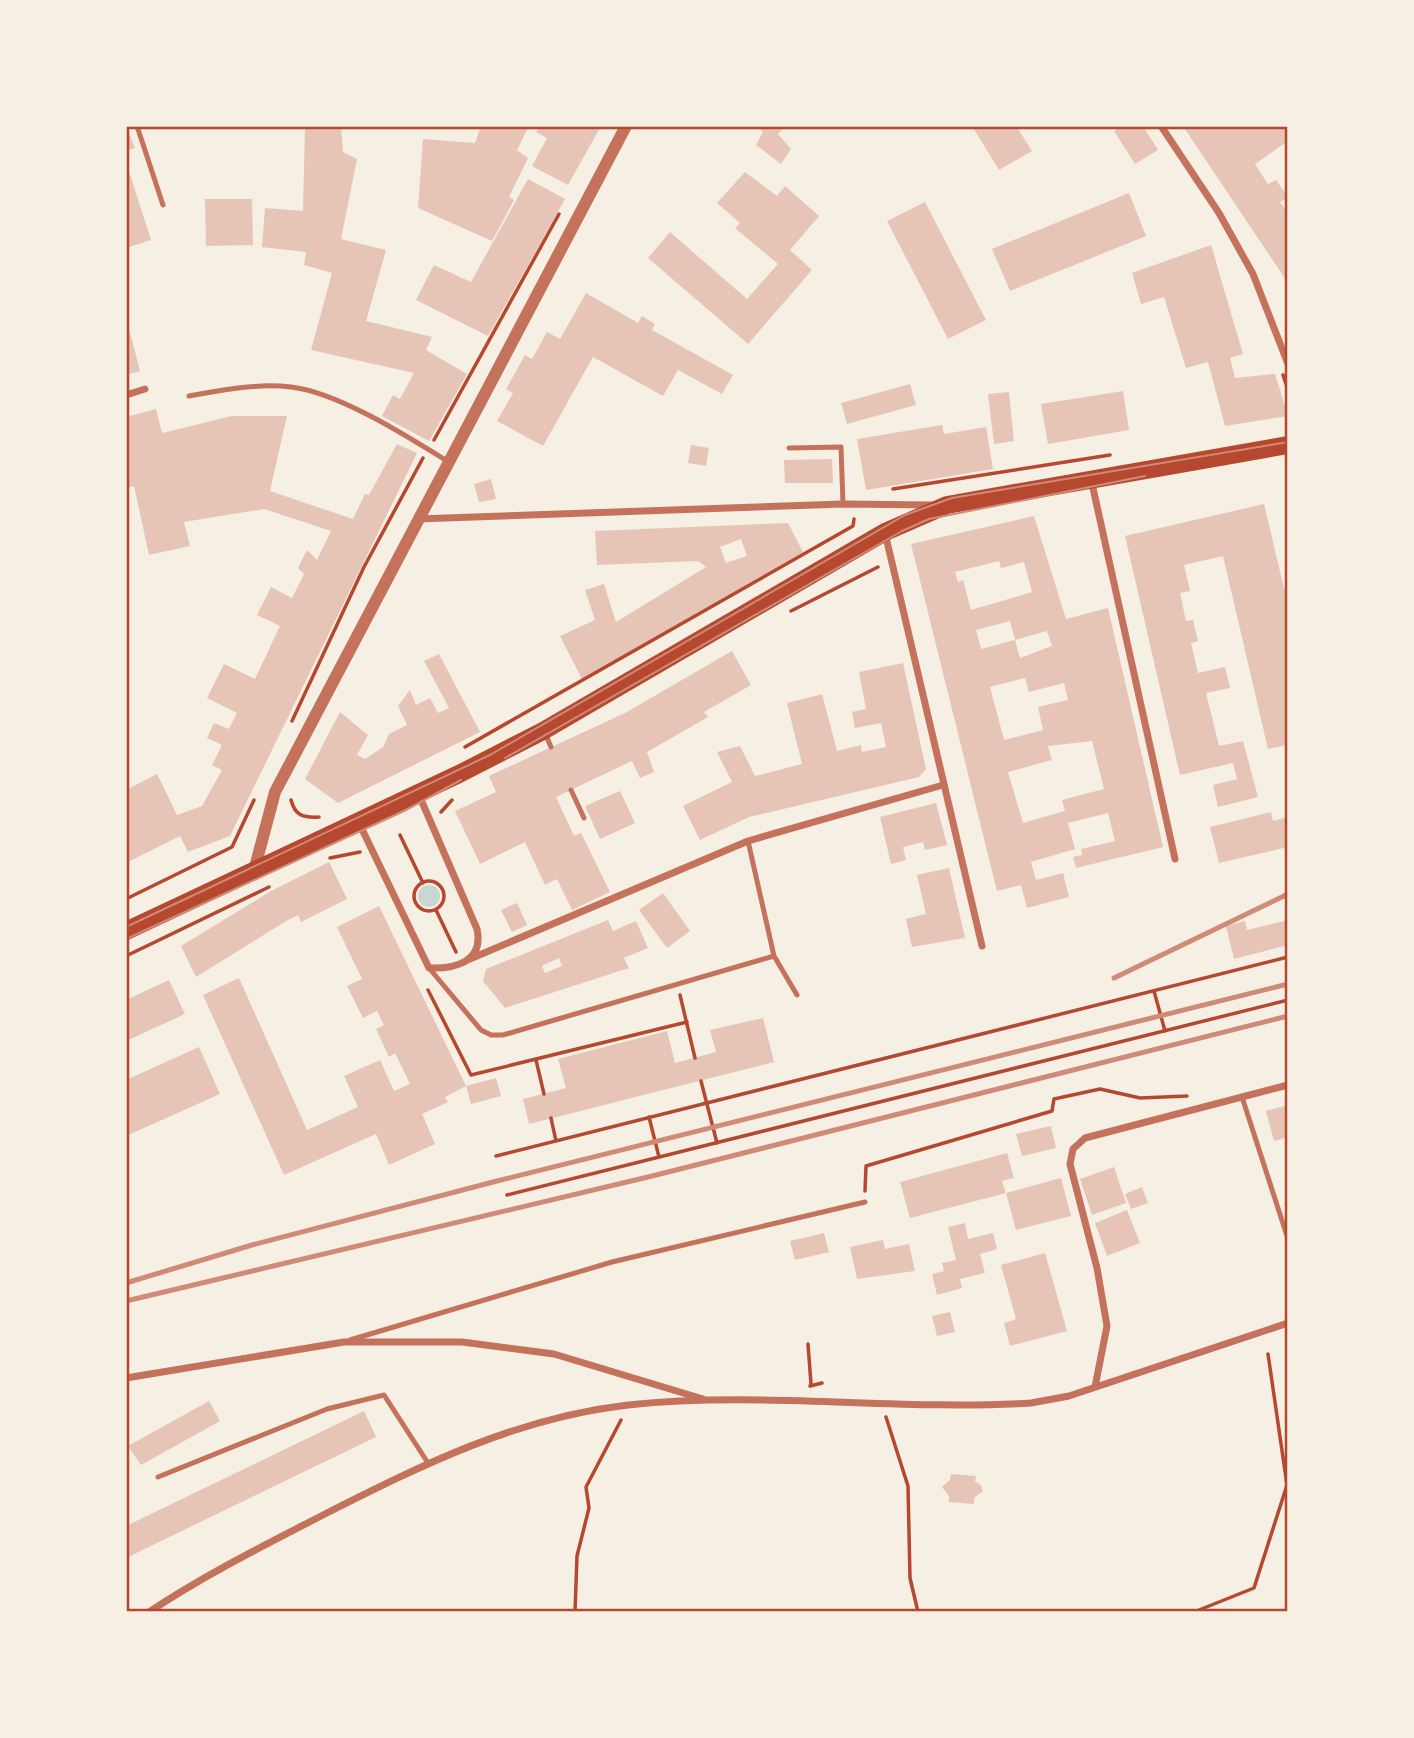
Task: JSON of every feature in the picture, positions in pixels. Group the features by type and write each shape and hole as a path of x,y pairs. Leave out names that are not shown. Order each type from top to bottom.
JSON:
{"main road":[{"path":"126,931 418,794 547,739 885,532 947,505 1091,478 1287,448"}],"street":[{"path":"254,872 275,792 416,519 626,126"},
{"path":"1161,126 1219,213 1253,274 1288,364"},
{"path":"126,395 145,390"},
{"path":"1091,478 1175,859"},
{"path":"416,519 844,504 947,505"},
{"path":"885,532 982,946"},
{"path":"359,822 429,968 462,965 470,959 748,841 943,785"},
{"path":"418,794 477,929 477,948 470,959"},
{"path":"1095,1387 1107,1326 1097,1268 1070,1156 1085,1138 1288,1085"},
{"path":"149,1612 203,1576 428,1463 496,1434 559,1415 629,1405 709,1401 992,1405 1031,1403 1069,1396 1288,1324"},
{"path":"126,1378 344,1342 462,1342 554,1354 709,1401"}],"lane":[{"path":"137,126 163,205"},
{"path":"189,396 245,386 293,387 335,399 447,461"},
{"path":"789,448 841,447 844,504"},
{"path":"571,790 584,818"},
{"path":"748,841 774,956 797,995"},
{"path":"429,968 481,1030 491,1035 503,1035 774,956"},
{"path":"1242,1097 1288,1239"},
{"path":"344,1342 612,1262 865,1202"},
{"path":"159,1477 327,1409 384,1395 428,1463"}],"path":[{"path":"289,725 364,567 560,211"},
{"path":"1282,373 1288,390"},
{"path":"884,491 1113,454"},
{"path":"461,749 853,526 858,505"},
{"path":"788,613 884,563"},
{"path":"441,812 457,795"},
{"path":"126,900 232,847 255,798"},
{"path":"303,817 318,818 330,812"},
{"path":"400,835 422,883"},
{"path":"328,859 361,852"},
{"path":"435,882 443,890 443,904 436,910 426,911 415,903 414,892 422,883 435,882"},
{"path":"126,956 270,887"},
{"path":"436,910 462,965"},
{"path":"496,1156 1288,957"},
{"path":"677,986 695,1058"},
{"path":"428,988 470,1075 687,1022"},
{"path":"1154,991 1165,1031"},
{"path":"507,1195 1288,1000"},
{"path":"536,1060 544,1094"},
{"path":"701,1081 717,1143"},
{"path":"865,1202 866,1166 1052,1111 1054,1100 1100,1089 1140,1098 1189,1096 1192,1110"},
{"path":"649,1117 659,1157"},
{"path":"551,1118 556,1141"},
{"path":"808,1344 811,1384"},
{"path":"1194,1612 1254,1588 1287,1485 1268,1354"},
{"path":"880,1402 908,1486 909,1578 918,1612"},
{"path":"575,1612 580,1534 589,1508 586,1487 629,1405"}],"shaded area":[{"path":"425,885 433,885 440,892 440,900 433,907 425,907 418,900 418,892"}],"building":[{"path":"126,126 135,148 126,151"},
{"path":"305,126 341,126 343,152 357,159 341,239 386,250 366,321 432,337 426,350 467,374 429,441 382,416 393,395 400,399 414,373 311,350 332,273 304,265 306,252 262,247 265,208 303,211"},
{"path":"481,126 529,126 517,150 528,158 509,197 514,200 492,241 418,208 423,139 475,143"},
{"path":"540,126 601,126 568,185 532,166 547,138 536,132"},
{"path":"757,126 786,126 778,134 791,149 781,164 756,145 763,132"},
{"path":"972,126 1016,126 1032,151 999,170"},
{"path":"1122,126 1143,126 1158,150 1135,164 1114,131"},
{"path":"1183,126 1235,126 1237,129 1242,126 1285,126 1288,141 1255,164 1268,184 1276,180 1288,197 1280,202 1288,214 1288,283"},
{"path":"126,162 151,240 126,248"},
{"path":"745,172 777,196 785,186 819,216 790,250 812,270 748,344 648,258 670,232 747,299 778,264 735,228 740,223 717,203"},
{"path":"528,179 565,199 488,336 416,300 434,265 471,282"},
{"path":"1129,193 1146,236 1010,291 992,249"},
{"path":"205,199 252,199 253,245 206,246"},
{"path":"925,202 986,320 948,339 887,221"},
{"path":"1211,245 1243,354 1230,358 1235,378 1275,374 1288,416 1225,426 1208,362 1186,368 1164,297 1141,304 1132,273"},
{"path":"586,293 638,323 642,316 655,324 652,330 733,375 722,394 678,370 663,396 593,357 543,446 497,421 513,393 506,389 525,355 532,359 547,332 560,339"},
{"path":"130,332 140,371 126,375 126,333"},
{"path":"910,384 916,405 847,424 841,403"},
{"path":"1123,391 1129,430 1048,444 1041,404"},
{"path":"1009,392 1014,441 994,444 988,394"},
{"path":"156,409 162,433 232,416 287,416 270,491 353,519 365,494 369,495 397,444 417,453 230,836 188,852 180,836 126,863 126,790 157,774 177,815 202,806 222,770 212,765 222,745 207,738 214,723 229,729 237,713 207,698 224,664 255,679 280,626 257,615 271,587 292,598 304,574 298,568 307,550 317,560 331,531 264,509 184,522 190,546 149,555 134,486 126,488 126,417"},
{"path":"942,425 944,434 986,427 993,469 866,490 857,439"},
{"path":"691,445 709,448 706,466 688,463"},
{"path":"832,459 833,483 785,483 784,460"},
{"path":"491,479 496,499 479,502 474,484"},
{"path":"1264,504 1288,605 1288,745 1268,749 1223,556 1184,565 1190,591 1180,593 1186,621 1193,620 1198,641 1191,643 1198,673 1225,667 1230,688 1206,693 1219,746 1243,741 1258,797 1218,807 1213,785 1237,779 1233,763 1180,775 1125,536"},
{"path":"1034,516 1066,619 1108,608 1163,847 1076,868 1073,857 1082,855 1081,849 1115,841 1108,813 1068,823 1075,849 1031,862 1036,880 1063,873 1069,897 1027,908 1021,885 997,891 911,544","holes":["999,561 1001,568 1024,562 1032,592 971,610 963,580 958,582 955,572","1010,621 1015,640 981,649 976,630","1047,631 1052,646 1020,658 1015,640","1025,678 1029,692 1064,683 1068,700 1038,707 1043,730 1004,740 990,687","1092,741 1104,789 1062,800 1065,811 1023,823 1008,772 1052,760 1048,746"]},
{"path":"788,523 803,552 582,679 560,636 595,620 585,590 604,584 616,622 706,567 698,561 597,565 595,531","holes":["741,539 747,556 726,563 720,547"]},
{"path":"732,651 751,685 704,712 708,717 647,752 654,772 640,778 632,761 556,797 574,836 581,833 610,892 572,910 557,879 545,885 525,842 480,864 455,811 496,792 489,776 625,713"},
{"path":"439,654 480,732 338,803 305,779 340,712 368,735 357,755 365,759 383,747 389,734 407,725 398,706 410,690 416,705 430,698 438,713 449,708 424,661"},
{"path":"903,663 926,769 919,777 749,817 700,840 683,806 732,782 717,752 740,746 755,776 802,764 787,703 822,694 837,751 861,745 862,752 886,747 881,723 855,728 852,712 866,709 859,672"},
{"path":"620,791 635,823 600,839 585,806"},
{"path":"936,803 947,845 925,850 923,842 903,847 906,860 891,864 880,817"},
{"path":"1271,812 1273,821 1288,817 1288,847 1219,863 1210,827"},
{"path":"329,862 347,899 301,922 298,915 286,921 196,977 181,946 271,891"},
{"path":"949,868 965,938 912,947 906,919 926,914 917,875"},
{"path":"663,893 690,931 667,948 639,910"},
{"path":"517,903 527,925 512,932 501,910"},
{"path":"379,906 466,1086 445,1097 448,1102 422,1114 435,1144 389,1165 376,1134 284,1175 203,995 239,978 307,1130 358,1107 344,1076 380,1060 394,1091 410,1084 395,1053 389,1057 376,1029 384,1025 377,1011 363,1018 347,986 362,979 337,927"},
{"path":"608,920 613,931 636,921 648,948 624,958 629,968 505,1008 483,981 486,969","holes":["559,958 562,966 545,973 542,966"]},
{"path":"1288,920 1288,945 1234,959 1226,926 1245,921 1247,930"},
{"path":"169,980 185,1014 126,1041 126,1000"},
{"path":"763,1018 774,1062 529,1124 523,1099 566,1088 558,1059 667,1031 675,1063 716,1052 710,1030"},
{"path":"199,1047 220,1094 126,1136 126,1080"},
{"path":"496,1078 501,1096 471,1104 466,1086"},
{"path":"1288,1105 1288,1137 1274,1141 1266,1111"},
{"path":"1051,1126 1056,1148 1022,1156 1016,1134"},
{"path":"1007,1153 1014,1178 1002,1181 1006,1193 910,1218 900,1182"},
{"path":"1114,1167 1126,1203 1092,1215 1080,1179"},
{"path":"1061,1178 1071,1216 1016,1230 1006,1193"},
{"path":"1142,1187 1148,1203 1131,1209 1125,1194"},
{"path":"1127,1210 1140,1243 1107,1256 1095,1223"},
{"path":"965,1223 968,1239 993,1233 997,1249 980,1254 985,1273 960,1279 962,1288 937,1295 932,1274 944,1271 942,1263 956,1260 948,1227"},
{"path":"824,1233 829,1252 795,1260 790,1241"},
{"path":"883,1240 885,1249 909,1244 915,1271 857,1279 850,1247"},
{"path":"1045,1253 1067,1331 1010,1346 1004,1323 1016,1319 1001,1265"},
{"path":"950,1312 955,1332 937,1336 932,1316"},
{"path":"209,1401 220,1421 141,1465 128,1446"},
{"path":"364,1411 376,1437 126,1558 126,1526"},
{"path":"951,1474 976,1476 975,1482 980,1484 983,1491 974,1498 974,1504 949,1502 949,1496 942,1487 950,1480"}],"tram line":[{"path":"126,927 490,755 905,515 952,498 1288,442"},
{"path":"505,758 902,531 929,519 1145,476"},
{"path":"126,939 404,811 461,780"}],"railway":[{"path":"1114,978 1288,894"},
{"path":"126,1283 252,1245 497,1181 1288,984"},
{"path":"126,1301 648,1177 1288,1016"}]}
